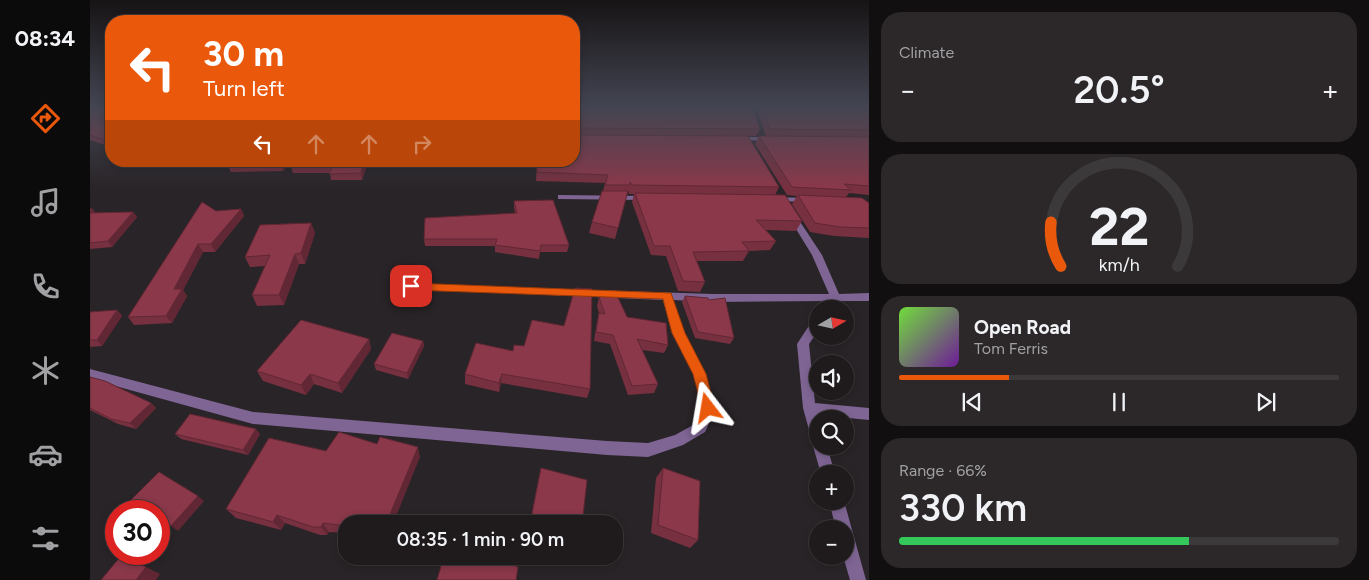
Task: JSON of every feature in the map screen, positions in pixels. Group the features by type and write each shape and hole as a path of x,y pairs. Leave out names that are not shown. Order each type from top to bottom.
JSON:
{"street":[{"path":"760,134 762,139"},
{"path":"728,139 781,139"},
{"path":"747,139 752,148"},
{"path":"777,190 816,255 835,296"},
{"path":"561,197 651,198"},
{"path":"765,198 821,200"},
{"path":"411,286 713,298 869,297"},
{"path":"90,374 253,418 648,450 678,440 700,428 708,408 700,374 678,333 667,296"},
{"path":"832,300 835,296"},
{"path":"809,335 803,344 809,408 869,414"},
{"path":"854,565 858,580"}],"building":[{"path":"105,134 105,140 90,135"},
{"path":"580,135 748,136 779,187 632,185 630,182 630,185 605,185 608,175 537,172 537,167 580,167"},
{"path":"759,136 869,137 869,186 844,184 851,190 792,187"},
{"path":"332,167 362,167 361,173 329,174"},
{"path":"602,191 628,191 618,228 592,222"},
{"path":"635,193 785,195 802,221 756,220 776,241 742,242 749,251 693,252 705,282 683,281 670,246 654,246"},
{"path":"798,195 862,198 869,203 869,228 840,227 815,223"},
{"path":"553,200 569,245 541,245 540,251 495,245 497,239 424,239 425,218 517,213 514,201"},
{"path":"202,202 216,211 241,209 211,244 198,244 174,289 182,289 166,316 128,317"},
{"path":"133,212 108,241 90,243 90,213"},
{"path":"311,223 301,253 295,254 279,295 252,295 270,255 245,257 260,225"},
{"path":"575,288 592,289 590,389 502,374 499,383 465,374 476,343 513,351 514,345 524,346 532,320 564,326"},
{"path":"615,291 627,317 666,323 668,345 637,339 658,384 632,386 613,335 596,332 599,313 605,314 599,297"},
{"path":"685,296 708,298 709,300 725,298 734,338 698,332"},
{"path":"117,310 97,340 90,340 90,312"},
{"path":"301,320 369,339 338,383 310,374 301,385 257,371"},
{"path":"392,333 423,341 407,373 374,364"},
{"path":"90,377 105,381 151,403 130,423 111,419 90,408"},
{"path":"190,414 256,429 243,450 175,434"},
{"path":"339,432 377,444 380,437 418,447 390,515 338,515 338,525 323,523 321,527 313,527 277,515 273,522 226,509 269,438 326,451"},
{"path":"541,468 587,480 583,515 532,515"},
{"path":"663,468 700,481 698,540 658,525"},
{"path":"159,472 198,496 171,526 170,500 131,500"},
{"path":"114,565 141,565 146,567 136,580 101,580"},
{"path":"441,565 512,565 518,567 516,580 437,580"}],"route":[{"path":"411,286 667,296 678,333 700,374 708,408"}]}
